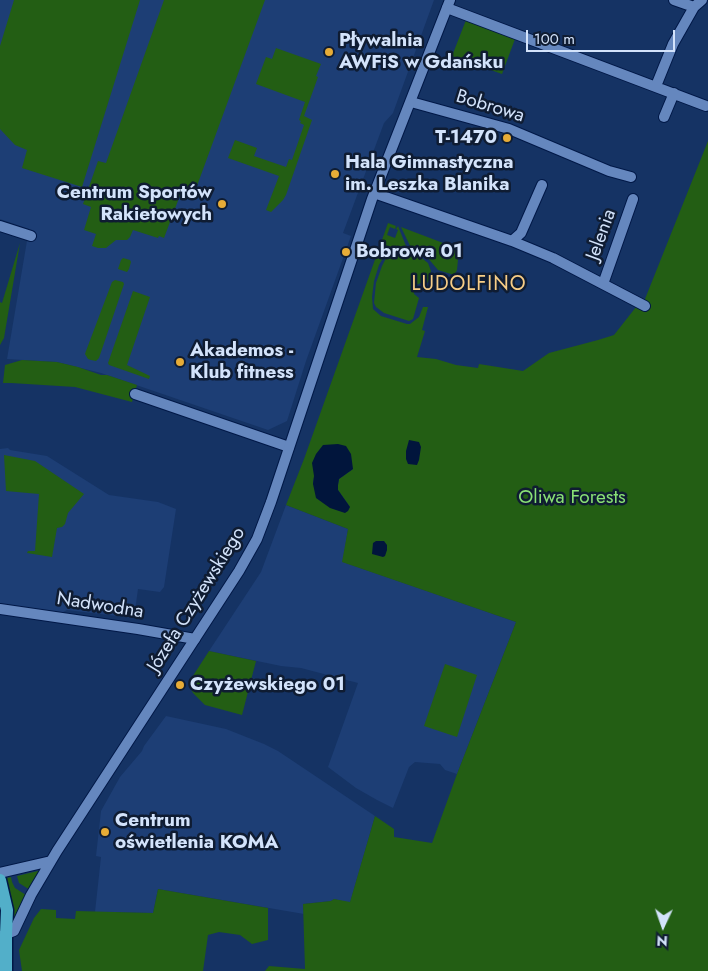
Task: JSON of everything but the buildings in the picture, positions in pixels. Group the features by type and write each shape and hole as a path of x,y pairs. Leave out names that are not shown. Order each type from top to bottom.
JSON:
{"main road":[{"path":"0,880 7,910 3,936 6,971"}],"street":[{"path":"656,86 673,44 698,4 674,0"},
{"path":"449,4 706,106"},
{"name":"Józefa Czyżewskiego","path":"3,936 14,931 30,895 239,571 256,539 271,502 374,193 449,4"},
{"path":"664,117 674,93"},
{"name":"Bobrowa","path":"411,102 509,129 557,154 631,177"},
{"path":"512,241 523,229 542,185"},
{"path":"374,193 512,241 553,258 644,306"},
{"name":"Jelenia","path":"603,284 633,199"},
{"path":"0,226 31,236"},
{"path":"135,394 288,447"},
{"name":"Nadwodna","path":"0,609 195,639"},
{"path":"0,873 51,861"}],"shaded area":[{"path":"0,0 434,0 393,113 384,123 343,233 351,236 306,361 287,421 268,430 101,373 57,362 7,359 29,229 0,219"},
{"path":"409,440 419,442 421,447 417,465 408,464 406,459"},
{"path":"338,444 346,446 351,454 353,469 339,479 338,490 350,507 345,513 330,508 316,498 313,484 312,463 316,454 323,445"},
{"path":"8,448 10,450 47,456 109,495 158,502 176,509 164,587 160,592 138,589 134,618 67,610 61,613 0,606 0,449"},
{"path":"286,505 348,529 343,562 516,622 457,774 445,770 440,764 415,762 409,767 393,808 356,788 328,767 358,683 301,668 281,666 209,651 261,572"},
{"path":"384,541 387,545 385,556 372,554 373,543"},
{"path":"166,716 226,729 264,744 278,751 375,816 350,903 334,899 303,904 304,914 158,889 153,913 95,912 101,857 96,856 101,811 120,777 142,751"}],"green space":[{"path":"14,0 140,0 82,187 22,168 27,150 15,145 0,129 0,46"},
{"path":"164,0 265,0 194,194 182,190 164,238 133,230 127,240 116,240 106,248 98,248 92,246 96,234 84,230 91,207 83,204 98,161 106,163"},
{"path":"466,20 515,39 502,74 452,56"},
{"path":"276,48 321,64 304,116 312,120 286,195 271,212 266,210 279,176 228,158 235,140 257,148 254,156 286,167 289,159 292,160 304,125 299,120 305,102 256,84 266,57 272,59"},
{"name":"Oliwa Forests","path":"708,141 708,971 265,971 269,966 305,969 303,904 334,899 350,902 375,816 394,829 394,837 432,843 516,622 342,562 348,529 286,505 388,223 396,226 395,229 390,227 387,235 395,238 398,226 406,246 389,250 379,265 374,281 373,309 381,316 410,324 419,317 423,307 428,307 422,330 425,331 417,357 478,368 479,364 523,371 549,353 614,335 636,307 641,309","holes":["353,469 339,479 338,490 350,507 313,484 314,477"]},
{"path":"401,227 459,249 455,274 438,270 427,257 412,250"},
{"path":"20,243 4,338 0,345 0,302 2,303"},
{"path":"396,251 419,256 428,263 431,271 426,285 421,283 414,287 414,294 419,298 413,319 409,321 384,313 374,303 376,283 382,266 388,254"},
{"path":"123,258 131,262 127,272 118,269"},
{"path":"115,280 124,284 99,358 96,361 91,360 85,354 112,282"},
{"path":"133,291 150,297 127,365 150,376 149,379 108,363"},
{"path":"22,360 57,362 137,385 132,402 75,387 3,383 5,365"},
{"path":"4,455 35,461 84,494 68,513 65,524 57,528 52,557 27,553 28,551 35,551 39,494 6,491"},
{"path":"209,651 256,661 242,715 205,705 193,693 189,682"},
{"path":"445,664 477,675 457,737 424,726"},
{"path":"42,870 30,890 19,883 17,876"},
{"path":"11,877 15,888 26,895 14,921 12,902 6,880"},
{"path":"158,889 268,908 268,940 252,944 240,935 219,932 208,935 203,971 22,971 19,950 34,918 41,909 56,910 56,918 75,919 76,911 153,913"}],"place":[{"name":"Pływalnia AWFiS w Gdańsku","path":"329,52"},
{"name":"T-1470","path":"507,138"},
{"name":"Hala Gimnastyczna im. Leszka Blanika","path":"335,174"},
{"name":"Centrum Sportów Rakietowych","path":"222,204"},
{"name":"Bobrowa 01","path":"346,252"},
{"name":"Akademos - Klub fitness","path":"180,362"},
{"name":"Czyżewskiego 01","path":"180,685"},
{"name":"Centrum oświetlenia KOMA","path":"105,832"}],"district":[{"name":"LUDOLFINO","path":"469,285"}]}
